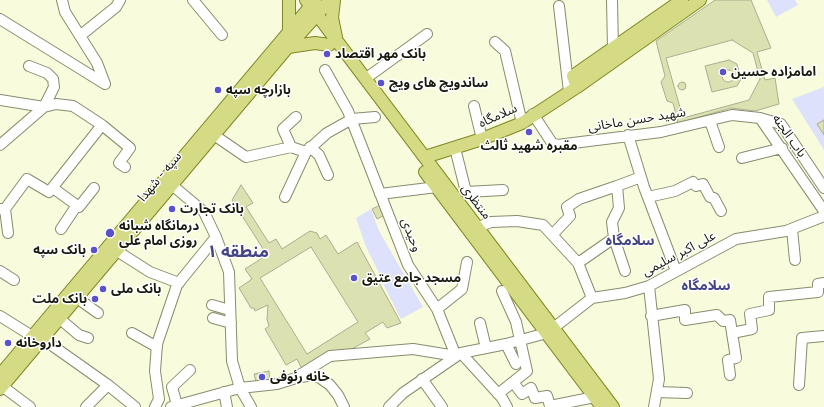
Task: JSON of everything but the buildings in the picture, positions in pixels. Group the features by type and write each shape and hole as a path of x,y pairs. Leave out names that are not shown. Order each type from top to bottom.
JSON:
{"main road":[{"path":"289,0 289,31"},
{"name":"منتظری","path":"296,0 311,9 334,44 437,187 473,228"},
{"path":"311,9 330,0"},
{"path":"288,47 313,43 334,44 332,24 334,0"},
{"path":"615,54 682,0"},
{"path":"573,89 572,76 615,54 700,0"},
{"name":"سپه - شهدا","path":"1,383 37,337 289,31 311,9"},
{"name":"سپه - شهدا","path":"37,337 60,319 288,47 311,9"},
{"name":"منتظری","path":"334,44 366,79 425,157 473,228 550,330 613,407"},
{"name":"سلامگاه","path":"425,157 482,139 522,123 533,114 573,89"},
{"name":"منتظری","path":"550,330 602,407"}],"street":[{"path":"81,35 116,7 120,0"},
{"path":"193,0 222,35"},
{"path":"612,0 615,54"},
{"path":"0,19 105,84 97,63 81,35 65,12 64,1"},
{"path":"558,6 573,89"},
{"path":"366,79 427,34"},
{"path":"495,42 504,51 522,123"},
{"path":"0,145 44,107 54,87 53,79 47,73 29,66"},
{"name":"وحیدی","path":"325,70 335,85 352,119 408,265 437,309 458,355"},
{"path":"0,100 44,107 56,104 73,106 102,125 130,148 119,163 124,167"},
{"path":"474,106 482,139"},
{"name":"شهید حسن ماخانی","path":"533,114 552,143 557,145 661,132 732,115 760,118"},
{"path":"291,148 283,129 296,117"},
{"path":"285,197 308,149 327,133 352,119 375,117"},
{"name":"باب الجنه","path":"760,118 824,211"},
{"name":"باب الجنه","path":"760,118 781,124 824,188"},
{"path":"710,121 719,147"},
{"path":"8,233 2,209 27,179 49,192 102,125"},
{"path":"214,135 246,157 291,148 308,149 318,155 328,175"},
{"path":"628,135 648,197 676,271"},
{"path":"455,148 466,192 503,190"},
{"path":"742,158 782,148"},
{"path":"553,234 570,216 567,207 579,199 593,199 616,186 641,177"},
{"path":"648,197 675,191 693,182 696,186 703,184 710,197 714,198 721,211"},
{"path":"172,185 204,212 216,237 229,272 232,360 240,388 252,407"},
{"path":"616,186 620,208 612,222 614,238 624,271"},
{"path":"380,194 437,187"},
{"path":"53,188 78,206"},
{"path":"61,229 94,188"},
{"name":"علی اکبر سلیمی","path":"550,330 592,298 625,293 648,286 736,239 786,231 824,216"},
{"path":"473,228 490,222 517,221 543,225 553,234 578,263 592,298"},
{"path":"792,229 795,260"},
{"path":"155,407 159,400 155,371 157,347 178,283 216,237"},
{"path":"578,263 614,238"},
{"path":"117,251 150,272 178,283"},
{"path":"437,309 462,289 467,262"},
{"path":"0,271 14,280"},
{"path":"732,333 752,329 750,314 769,310 769,297 818,292 818,284 824,283"},
{"path":"648,286 659,379 654,407"},
{"path":"498,394 527,371 516,322 502,290"},
{"path":"77,298 98,313"},
{"path":"212,305 230,310"},
{"path":"651,316 685,310 685,320 717,315 723,321 730,320 736,358 728,360 730,375"},
{"path":"0,316 37,337 108,385 135,407"},
{"path":"213,318 231,323"},
{"path":"60,319 79,335 88,338"},
{"path":"480,323 486,348"},
{"path":"390,407 403,393 458,355 506,344 550,330"},
{"path":"132,334 157,347"},
{"path":"799,385 802,338 824,336"},
{"path":"506,344 516,364"},
{"path":"296,378 330,356 414,349 458,355 498,394 507,407"},
{"path":"190,370 172,387 174,406 240,388 277,384 312,375 320,378 330,385 338,395 344,407"},
{"path":"422,379 442,407"},
{"path":"513,382 522,394 531,388 535,398 547,396 550,406 595,397"},
{"path":"1,383 30,407"},
{"path":"86,407 108,385"},
{"path":"224,392 227,407"},
{"path":"656,392 687,394"}],"shaded area":[{"path":"767,0 795,0 798,5 776,17"},
{"path":"824,87 824,150 792,99"},
{"path":"371,209 379,231 423,307 401,319 366,247 356,218"}],"place":[{"name":"بانک مهر اقتصاد","path":"327,54"},
{"name":"امامزاده حسین","path":"723,72"},
{"name":"ساندویچ های ویچ","path":"381,83"},
{"name":"بازارچه سپه","path":"218,90"},
{"name":"مقبره شهید ثالث","path":"529,132"},
{"name":"بانک تجارت","path":"172,209"},
{"name":"درمانگاه شبانه روزی امام علی","path":"110,233"},
{"name":"بانک سپه","path":"94,250"},
{"name":"مسجد جامع عتیق","path":"354,278"},
{"name":"بانک ملی","path":"103,289"},
{"name":"بانک ملت","path":"95,299"},
{"name":"داروخانه","path":"8,343"},
{"name":"خانه رئوفی","path":"262,377"}],"district":[{"name":"سلامگاه","path":"630,241"},
{"name":"منطقه ۱","path":"238,252"},
{"name":"سلامگاه","path":"706,286"}]}
